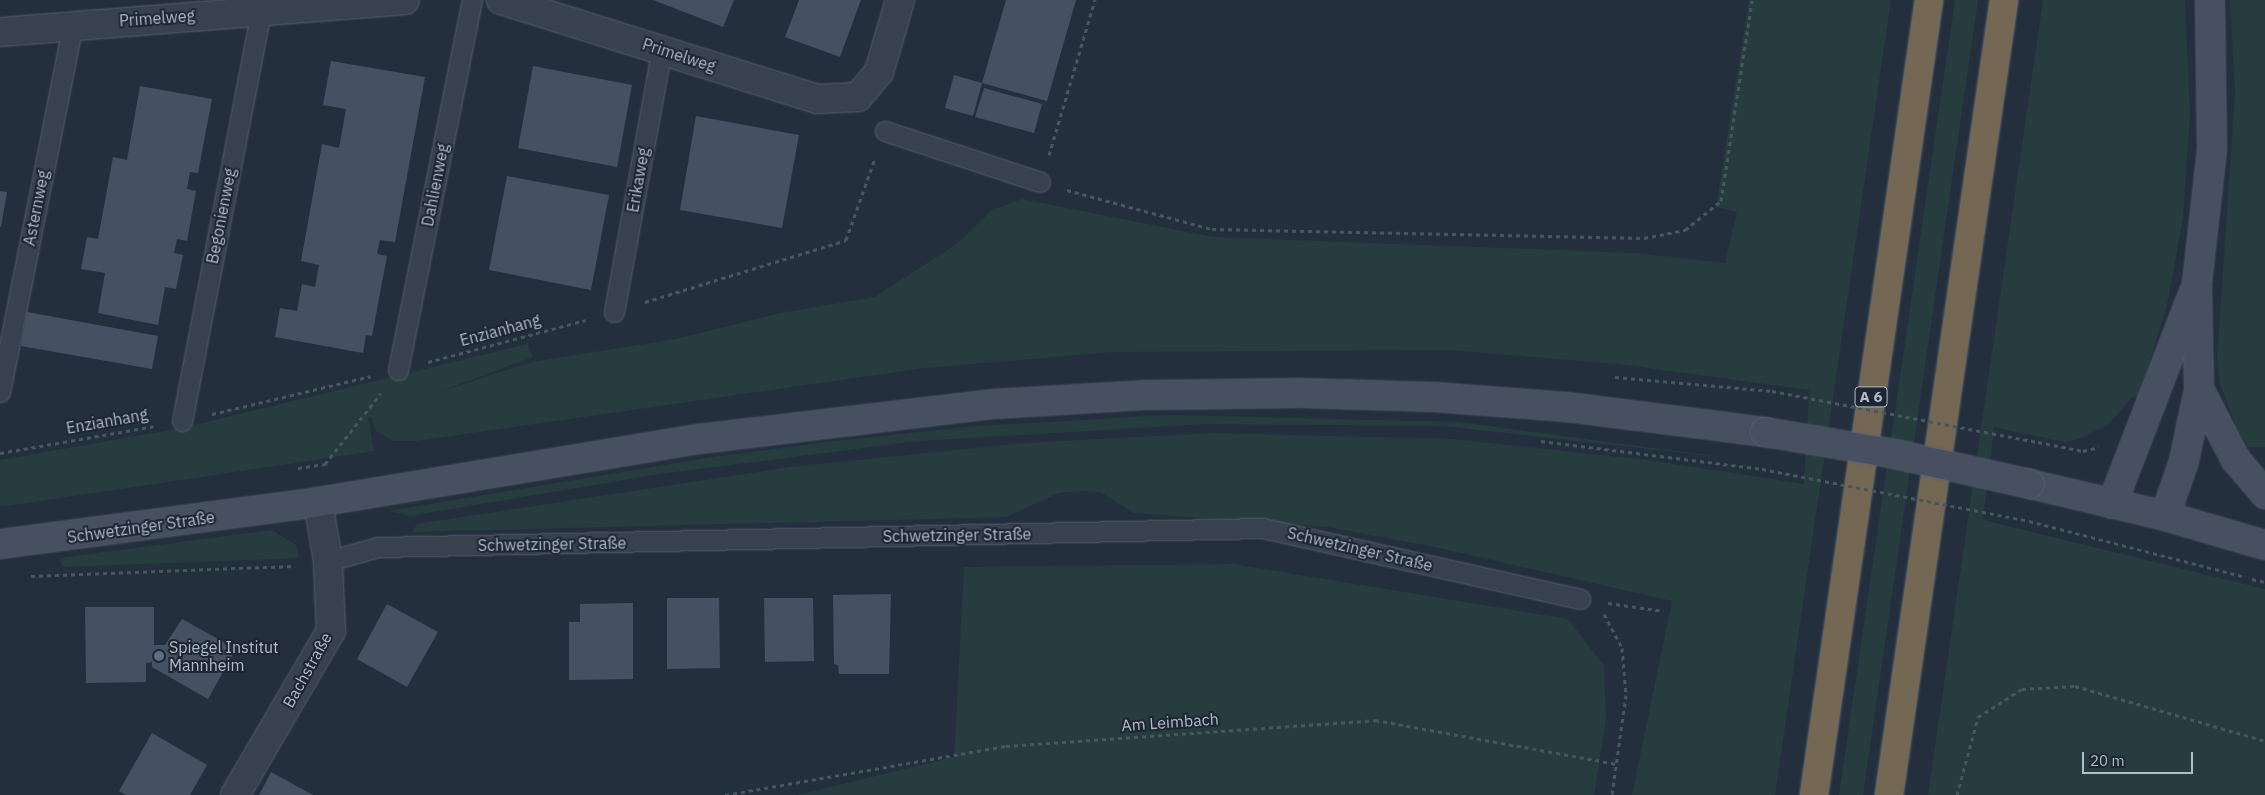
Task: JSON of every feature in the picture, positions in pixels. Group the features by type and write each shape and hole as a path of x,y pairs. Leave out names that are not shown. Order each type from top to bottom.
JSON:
{"highway":[{"name":"A 6","path":"1814,795 1929,0"},
{"path":"1889,795 2004,0"}],"main road":[{"path":"2165,516 2184,462 2199,389 2197,283 2212,150 2210,0"},
{"path":"2112,504 2197,283"},
{"path":"2199,389 2236,460 2265,494"},
{"name":"Schwetzinger Straße","path":"0,544 318,502 699,439 994,404 1144,395 1300,393 1424,397 1567,408 1765,432 1895,454 2030,484 2165,516 2265,545"}],"street":[{"name":"Primelweg","path":"0,32 83,16 261,10 405,0"},
{"name":"Primelweg","path":"501,0 817,99 858,97 879,72 900,0"},
{"name":"Bachstraße","path":"235,795 331,631 328,561 318,502"}],"lane":[{"name":"Dahlienweg","path":"398,370 472,0"},
{"name":"Begonienweg","path":"182,421 261,10"},
{"name":"Asternweg","path":"0,392 83,16"},
{"name":"Erikaweg","path":"614,312 662,49"},
{"path":"885,131 1040,182"},
{"name":"Schwetzinger Straße","path":"328,561 378,547 1263,528 1580,599"}],"path":[{"path":"1095,0 1040,182 1212,230 1644,238 1685,230 1721,201 1752,0"},
{"name":"Enzianhang","path":"0,453 182,421 398,370 614,312 846,240 885,131"},
{"path":"326,464 398,370"},
{"path":"1772,391 2083,451 2102,446"},
{"path":"1536,440 1762,469 2029,521 2265,582"},
{"path":"21,576 283,567 328,561"},
{"path":"1580,599 1663,610"},
{"path":"1580,599 1608,616 1622,648 1626,695 1618,764 1612,795"},
{"path":"1957,795 1959,775 1978,717 2022,689 2075,686 2265,741"},
{"name":"Am Leimbach","path":"724,795 1006,746 1375,720 1618,764"}],"green space":[{"path":"1749,0 1891,0 1775,795 1632,795 1672,601 1435,547 1327,527 1134,513 1100,492 1082,491 1059,493 1006,517 412,532 417,524 790,467 1025,443 1214,433 1453,439 1647,460 1804,484 1809,390 1618,364 1450,350 1112,352 924,368 415,441 393,441 376,431 371,417 368,418 374,451 0,507 0,460 182,428 527,344 533,357 439,392 532,362 676,339 781,313 875,297 958,243 992,210 1022,199 1213,237 1634,253 1725,263 1737,212 1716,207"},
{"path":"1955,0 1978,0 1863,795 1839,795"},
{"path":"2043,0 2185,0 2190,114 2183,218 2167,305 2138,399 2132,397 2109,424 2079,439 2065,442 1994,427 1983,520 2265,589 2265,795 1928,795"},
{"path":"2230,0 2265,0 2265,447 2248,447 2237,428 2220,384 2217,360 2235,92"},
{"path":"1168,415 1459,422 1736,459 1444,426 1205,424 919,441 659,474 410,516 388,511 699,459 826,442 965,427"},
{"path":"272,530 296,545 299,558 62,567 60,558"},
{"path":"1234,564 1568,619 1604,666 1606,719 1594,795 797,795 954,757 964,567"}],"building":[{"path":"653,0 734,0 723,27"},
{"path":"799,0 861,0 840,57 785,37"},
{"path":"1006,0 1076,0 1047,101 982,83"},
{"path":"331,61 425,77 395,242 380,240 377,254 387,256 372,336 366,335 363,353 275,337 280,308 297,311 302,284 315,287 319,265 301,261 322,144 339,148 346,109 323,105"},
{"path":"533,66 632,85 617,167 518,148"},
{"path":"954,75 982,83 973,116 945,108"},
{"path":"140,86 212,99 198,173 190,172 187,189 196,191 187,241 177,239 174,253 183,255 176,289 165,287 158,325 98,313 105,273 81,269 87,237 98,239 113,157 127,160"},
{"path":"984,88 1042,104 1034,133 975,117"},
{"path":"696,116 799,135 782,228 680,210"},
{"path":"507,176 609,195 591,290 489,270"},
{"path":"0,191 7,192 1,227 0,227"},
{"path":"27,312 158,336 152,369 21,346"},
{"path":"891,594 889,674 839,674 838,665 834,664 833,595"},
{"path":"667,598 719,598 720,668 667,669"},
{"path":"764,598 813,598 814,661 765,662"},
{"path":"633,603 633,679 569,680 569,622 580,622 580,604"},
{"path":"387,604 438,632 407,687 357,659"},
{"name":"Spiegel Institut Mannheim","path":"85,607 154,607 154,645 165,645 182,619 236,649 208,699 152,667 152,662 146,663 146,682 86,683"},
{"path":"152,733 207,765 190,795 126,795 119,791"},
{"path":"271,772 313,795 259,795"}],"place":[{"name":"Spiegel Institut Mannheim","path":"159,656"}]}
